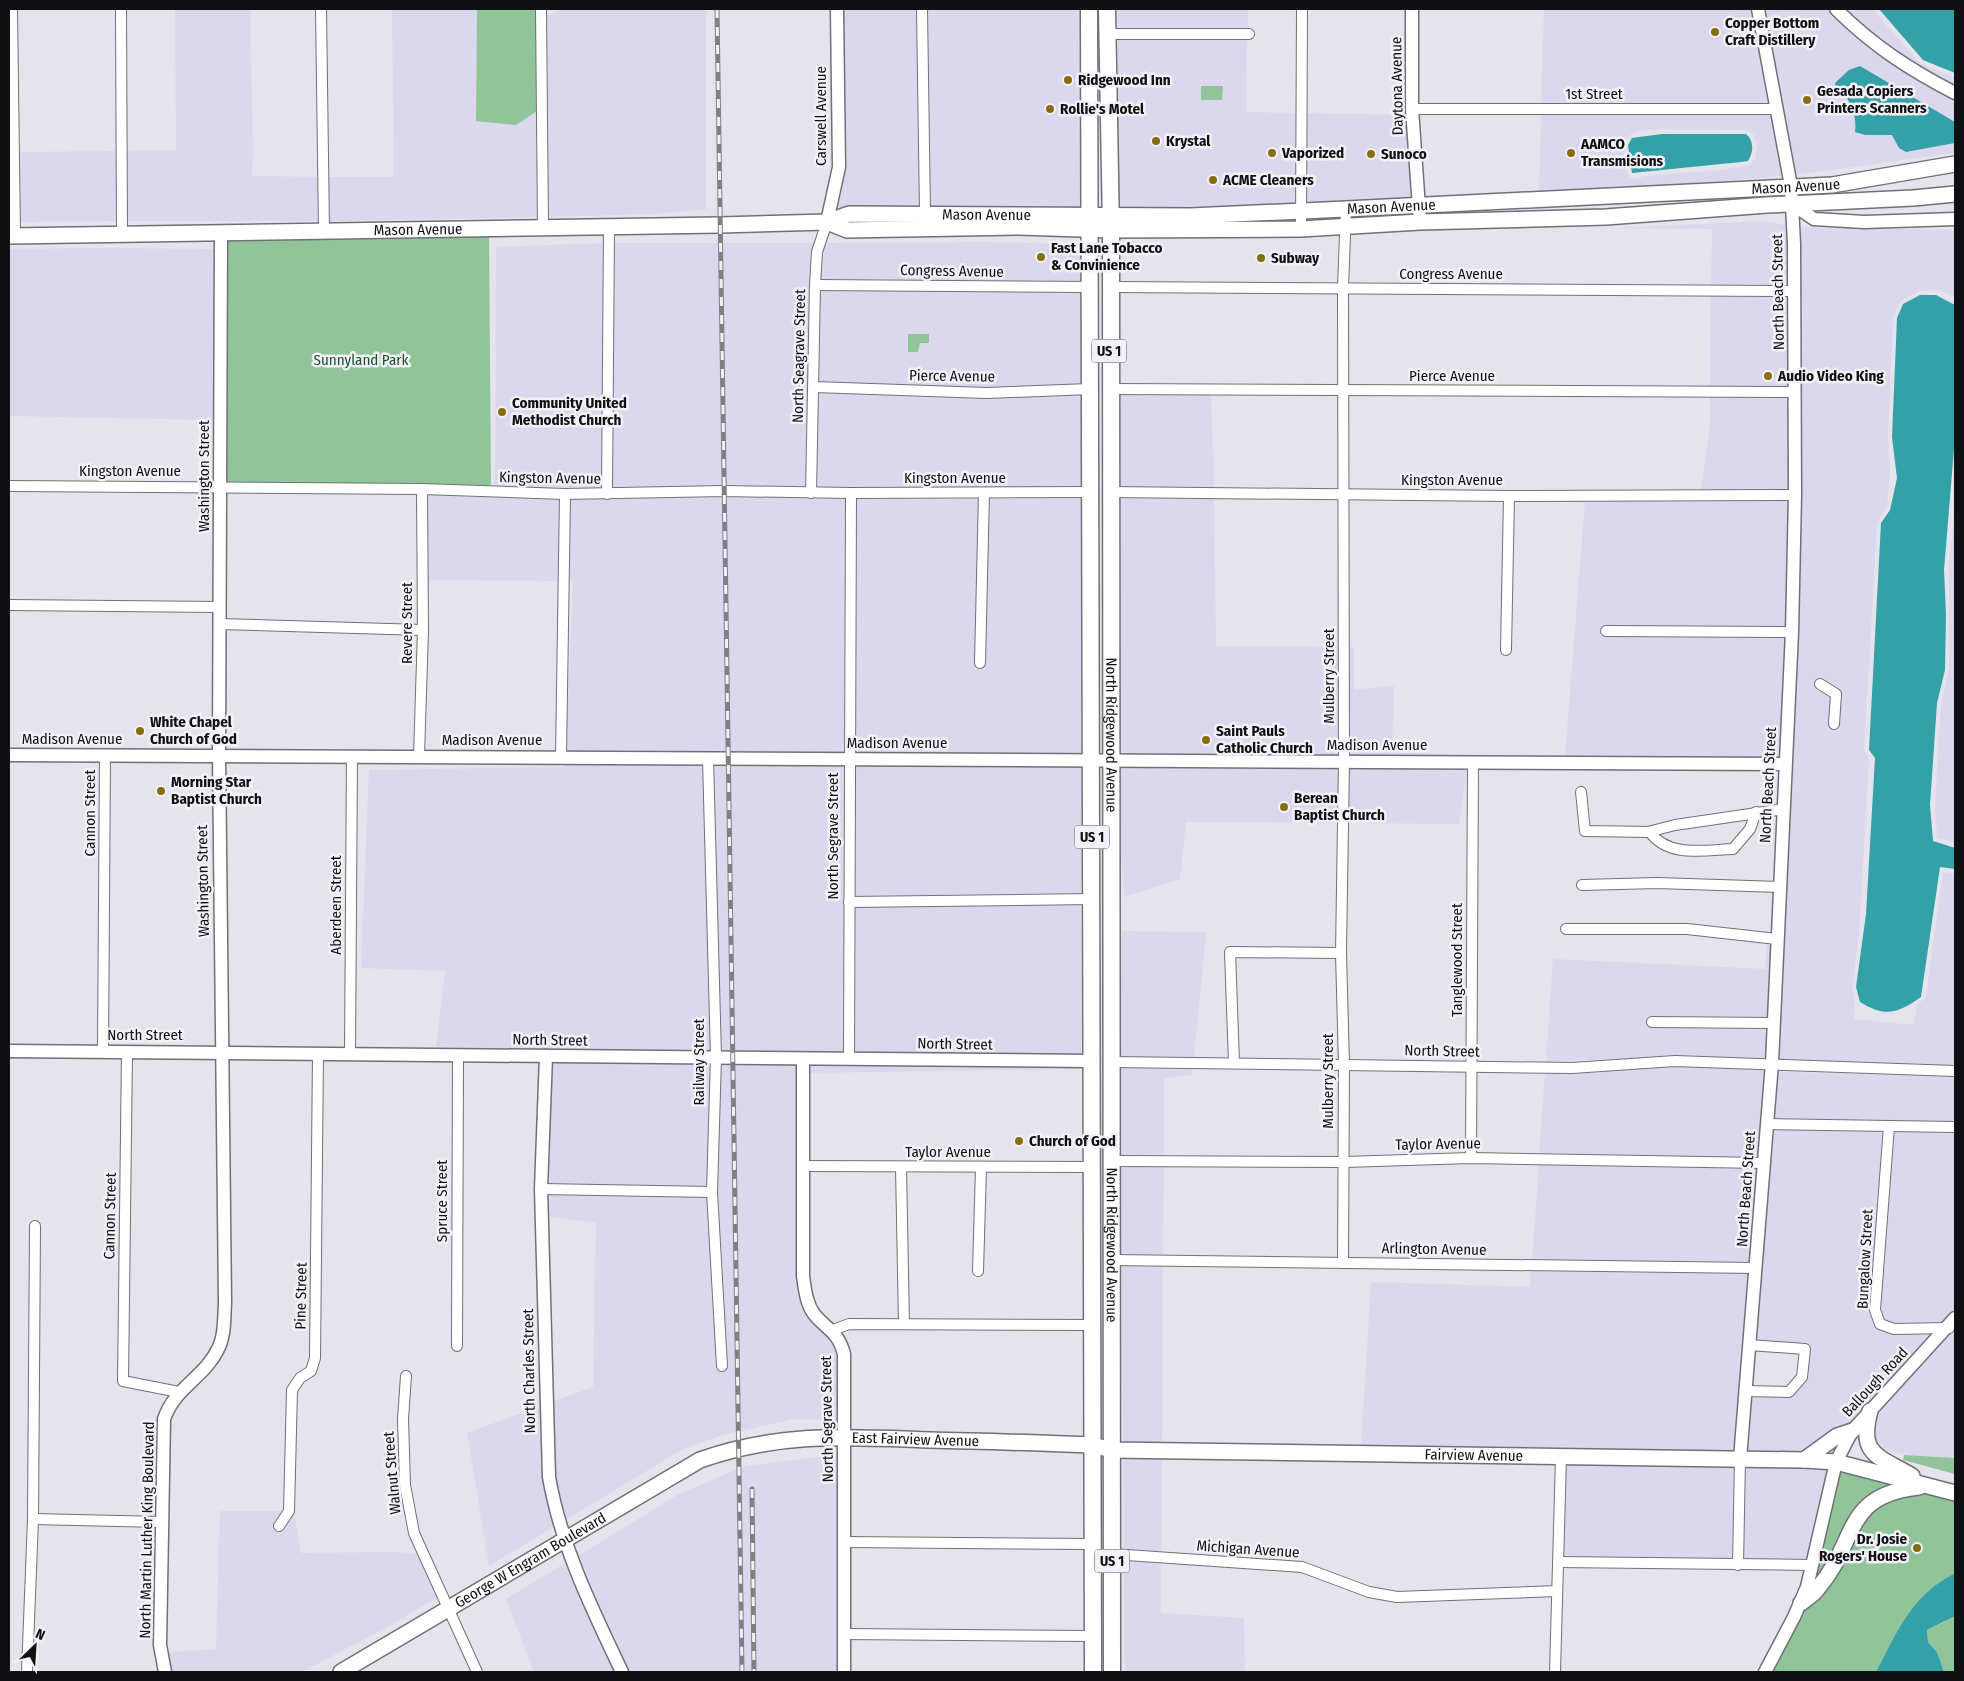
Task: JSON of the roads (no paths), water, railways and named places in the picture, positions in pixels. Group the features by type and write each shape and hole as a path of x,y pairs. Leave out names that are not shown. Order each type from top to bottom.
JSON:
{"main road":[{"name":"North Ridgewood Avenue","path":"1088,9 1091,492 1093,1672"},
{"name":"North Ridgewood Avenue","path":"1107,9 1110,223 1112,1672"},
{"name":"Mason Avenue","path":"1110,223 1301,211 1832,184 1955,164"},
{"name":"Mason Avenue","path":"12,236 827,222 846,214 925,214 1110,223 1301,229 1420,222 1606,217 1955,194"},
{"name":"Mason Avenue","path":"827,222 847,230 1019,227 1090,222"},
{"path":"1092,1238 1101,1252 1111,1260"},
{"path":"1870,1411 1865,1430 1866,1441 1873,1453 1928,1486"},
{"path":"1804,1460 1837,1436 1852,1431"},
{"name":"East Fairview Avenue","path":"721,1452 787,1438 844,1436 1092,1446 1112,1450"},
{"name":"Fairview Avenue","path":"1112,1450 1836,1462"},
{"name":"George W Engram Boulevard","path":"341,1672 565,1541 627,1501 700,1460 721,1452"},
{"path":"1836,1462 1955,1493"},
{"path":"1801,1604 1818,1588 1834,1564 1858,1516 1872,1500 1890,1492 1928,1486"}],"street":[{"path":"12,9 12,236"},
{"path":"121,9 122,235"},
{"path":"321,9 324,232"},
{"path":"541,9 543,228"},
{"name":"Carswell Avenue","path":"827,222 838,167 837,9"},
{"path":"922,9 925,214"},
{"path":"1301,229 1302,9"},
{"name":"Daytona Avenue","path":"1412,9 1412,109 1420,222"},
{"name":"North Beach Street","path":"1738,1565 1740,1459 1772,1063 1792,632 1795,495 1794,291 1791,186 1758,9"},
{"path":"1836,9 1860,33 1886,54 1955,93"},
{"path":"1107,34 1249,34"},
{"name":"1st Street","path":"1412,109 1776,108"},
{"path":"1792,204 1814,219 1864,222 1955,219"},
{"name":"Mulberry Street","path":"1343,1263 1344,1065 1341,953 1344,761 1343,288 1346,210"},
{"name":"North Seagrave Street","path":"811,492 815,285 817,252 827,222"},
{"path":"607,494 609,227"},
{"name":"Washington Street","path":"179,1392 208,1365 219,1348 224,1327 218,754 221,233"},
{"name":"Congress Avenue","path":"815,285 1090,287"},
{"name":"Congress Avenue","path":"1109,287 1794,291"},
{"name":"Pierce Avenue","path":"814,387 987,393 1090,389"},
{"name":"Pierce Avenue","path":"1109,389 1795,392"},
{"name":"Kingston Avenue","path":"9,486 422,489 566,494 724,491 851,493 1091,492"},
{"name":"Revere Street","path":"419,756 423,630 422,489"},
{"name":"Kingston Avenue","path":"1110,492 1509,496 1795,495"},
{"name":"North Segrave Street","path":"849,1059 851,493"},
{"path":"980,663 984,493"},
{"path":"561,757 566,494"},
{"path":"1506,650 1509,496"},
{"path":"9,605 219,607"},
{"path":"219,624 423,630"},
{"path":"1606,631 1792,632"},
{"path":"1820,684 1836,694 1834,724"},
{"name":"Madison Avenue","path":"9,754 1785,764"},
{"name":"Cannon Street","path":"103,1051 105,755"},
{"name":"Aberdeen Street","path":"350,1055 352,756"},
{"name":"Railway Street","path":"708,758 716,1057 712,1192 722,1366"},
{"name":"Tanglewood Street","path":"1471,1158 1474,762"},
{"path":"1581,792 1585,831 1648,832 1675,825 1784,809"},
{"path":"1648,832 1657,843 1672,849 1733,849 1750,829 1756,812"},
{"path":"1582,885 1657,883 1780,887"},
{"path":"849,902 1092,898"},
{"path":"1566,929 1687,929 1777,940"},
{"path":"1234,1063 1230,952 1341,953"},
{"path":"1652,1022 1774,1023"},
{"name":"North Street","path":"9,1051 1092,1061"},
{"name":"Cannon Street","path":"126,1051 123,1381 179,1392"},
{"name":"Pine Street","path":"280,1526 289,1511 292,1390 300,1378 311,1371 315,1358 318,1054"},
{"name":"Spruce Street","path":"457,1346 458,1055"},
{"name":"North Charles Street","path":"546,1056 541,1189 547,1446 553,1502 584,1592 622,1672"},
{"name":"North Segrave Street","path":"803,1059 803,1276 806,1297 813,1313 833,1330 841,1342 844,1354 844,1672"},
{"name":"North Street","path":"1111,1062 1572,1068 1674,1061 1772,1063 1786,1067 1955,1071"},
{"path":"1767,1124 1955,1127"},
{"name":"Bungalow Street","path":"1889,1126 1875,1310 1880,1324 1894,1329 1952,1323"},
{"name":"Taylor Avenue","path":"1111,1161 1344,1162 1471,1158 1764,1163"},
{"name":"Taylor Avenue","path":"803,1166 1093,1167"},
{"path":"901,1167 904,1324"},
{"path":"978,1271 981,1168"},
{"path":"541,1189 712,1192"},
{"path":"27,1672 33,1519 34,1226"},
{"name":"Arlington Avenue","path":"1111,1260 1756,1268"},
{"name":"Ballough Road","path":"1812,1565 1836,1462 1852,1431 1952,1323"},
{"path":"833,1330 849,1324 1092,1325"},
{"path":"1745,1391 1789,1392 1802,1377 1805,1349 1749,1345"},
{"name":"Walnut Street","path":"406,1376 403,1419 405,1485 414,1533 477,1672"},
{"name":"North Martin Luther King Boulevard","path":"165,1672 160,1645 164,1419 169,1406 179,1392"},
{"path":"1555,1672 1561,1457"},
{"path":"33,1519 161,1522"},
{"path":"844,1542 1093,1544"},
{"name":"Michigan Avenue","path":"1112,1554 1302,1567 1369,1592 1397,1597 1557,1591"},
{"path":"1559,1562 1812,1565 1801,1604 1765,1672"},
{"path":"844,1634 1093,1636"}],"water":[{"path":"1879,9 1955,9 1955,73 1923,60"},
{"path":"1860,66 1955,122 1955,143 1906,152 1899,148 1892,135 1865,135 1855,132 1855,118 1852,109 1846,96 1837,93 1835,83 1849,70"},
{"path":"1662,134 1746,134 1751,140 1752,150 1748,161 1632,173 1628,145 1632,138"},
{"path":"1920,295 1936,295 1955,305 1955,437 1944,570 1946,614 1945,670 1937,703 1930,805 1933,841 1955,848 1955,869 1940,867 1921,997 1898,1010 1885,1012 1860,1002 1856,987 1866,914 1875,758 1869,750 1881,523 1890,510 1897,478 1892,437 1897,318 1903,304"},
{"path":"1955,1573 1955,1616 1927,1630 1928,1642 1937,1652 1944,1672 1876,1672 1899,1628 1916,1603 1940,1582"}],"railway":[{"path":"717,9 742,1672"},
{"path":"752,1489 754,1672"}],"place":[{"name":"Copper Bottom Craft Distillery","path":"1715,32"},
{"name":"Ridgewood Inn","path":"1068,80"},
{"name":"Gesada Copiers Printers Scanners","path":"1807,100"},
{"name":"Rollie's Motel","path":"1050,109"},
{"name":"Krystal","path":"1156,141"},
{"name":"Vaporized","path":"1272,153"},
{"name":"AAMCO Transmisions","path":"1571,153"},
{"name":"Sunoco","path":"1371,154"},
{"name":"ACME Cleaners","path":"1213,180"},
{"name":"Fast Lane Tobacco & Convinience","path":"1041,257"},
{"name":"Subway","path":"1261,258"},
{"name":"Audio Video King","path":"1768,376"},
{"name":"Community United Methodist Church","path":"502,412"},
{"name":"White Chapel Church of God","path":"140,731"},
{"name":"Saint Pauls Catholic Church","path":"1206,740"},
{"name":"Morning Star Baptist Church","path":"161,791"},
{"name":"Berean Baptist Church","path":"1284,807"},
{"name":"Church of God","path":"1019,1141"},
{"name":"Dr. Josie Rogers' House","path":"1917,1548"}],"park label":[{"name":"Sunnyland Park","path":"361,360"}]}
